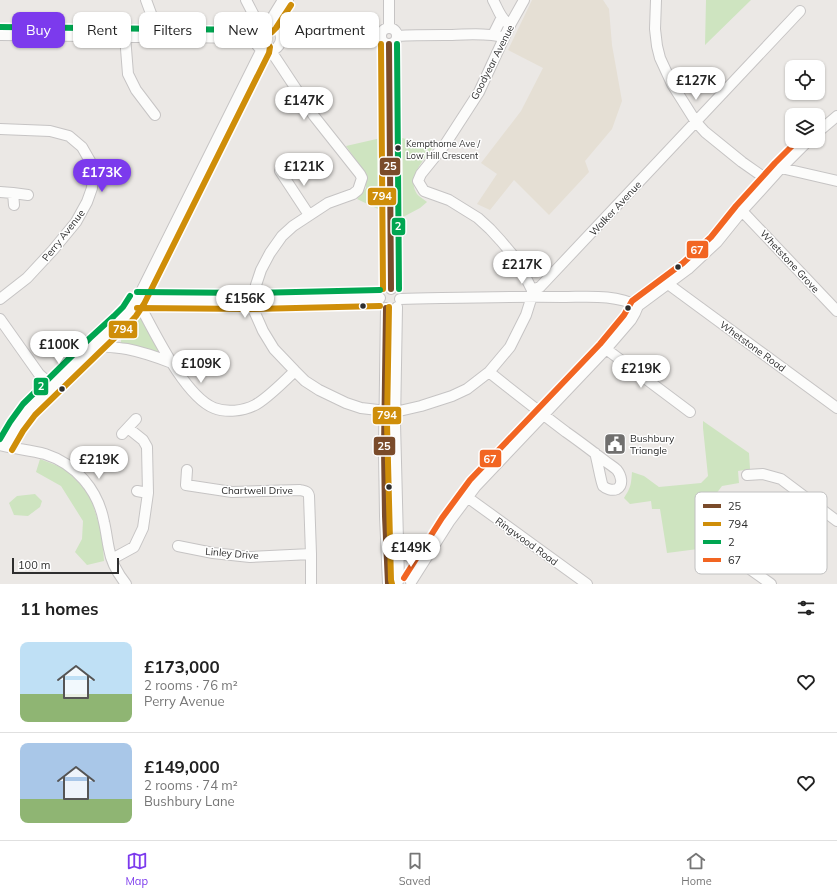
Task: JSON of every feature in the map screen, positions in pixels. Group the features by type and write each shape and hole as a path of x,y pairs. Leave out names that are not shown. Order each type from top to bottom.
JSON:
{"street":[{"path":"146,0 150,12"},
{"path":"246,0 256,12"},
{"path":"126,584 112,559 109,550 100,505 83,478 58,459 3,446 29,410 120,322 137,300 223,129 267,50 279,45 272,31 284,0"},
{"path":"272,31 288,0"},
{"path":"389,0 389,27"},
{"path":"493,0 506,23 510,25"},
{"name":"Goodyear Avenue","path":"524,0 510,25 478,92 446,143 419,177 418,182 424,191 448,200 478,218 490,229 517,260 532,293"},
{"path":"656,0 655,29 657,46 660,58 672,84 696,122 711,137 769,181"},
{"name":"Walker Avenue","path":"532,293 540,287 800,11"},
{"path":"493,35 502,17"},
{"path":"389,27 395,30 397,36 397,39 389,44 383,42 381,37 383,30 389,27"},
{"path":"272,31 381,37"},
{"path":"0,35 73,36"},
{"path":"397,36 493,35 504,38"},
{"path":"389,44 391,289"},
{"path":"126,48 128,74 136,90 155,115"},
{"path":"263,48 267,50 314,116 362,178 358,190 353,194 328,203 293,226 282,236 270,253 261,270 252,301 255,313 263,331 274,349 295,371 319,390 346,403 361,408 395,412 421,406 452,396 467,389 489,372 510,347 526,314 532,293"},
{"path":"825,126 837,116"},
{"name":"Perry Avenue","path":"0,129 50,131 69,136 82,147 90,161 93,171 92,188 87,202 76,222 54,250 27,278 0,299"},
{"path":"392,583 407,581 412,583 428,554 449,522 476,486 606,349 631,320 638,306 688,269 717,242 742,210 801,148"},
{"path":"781,168 837,181"},
{"path":"280,171 309,215"},
{"path":"0,192 28,195"},
{"path":"13,193 14,205"},
{"name":"Whetstone Grove","path":"742,210 837,310"},
{"name":"Whetstone Road","path":"668,284 837,408"},
{"path":"392,583 385,516 384,411 394,305 397,292 391,289 384,291 381,294 380,298 382,305 394,305 532,293 600,297 629,301 638,306"},
{"path":"137,300 252,301 380,298"},
{"path":"137,300 172,363 195,394 213,408 224,411 235,410 244,409 256,404 265,398 295,371"},
{"path":"392,583 398,550 394,305"},
{"path":"0,319 39,374 53,386"},
{"path":"96,344 102,347 146,353 172,363"},
{"path":"606,349 690,412"},
{"path":"489,372 543,415 595,453"},
{"path":"112,559 134,547 143,528 148,493 147,447 143,440 125,431 136,418"},
{"path":"747,475 757,469 763,474 781,479 798,492"},
{"name":"Chartwell Drive","path":"187,470 186,485 232,492 306,491 309,496 311,584"},
{"path":"137,491 148,493"},
{"name":"Ringwood Road","path":"467,497 587,584"},
{"path":"827,514 837,521"},
{"name":"Linley Drive","path":"178,546 213,553 250,557 311,554"},
{"path":"398,550 414,558 419,558 428,554"},
{"path":"757,574 771,584"}],"shaded area":[{"path":"532,0 603,0 609,9 612,45 622,101 612,129 585,161 589,172 549,215 514,180 490,210 477,204 497,174 481,163 521,111 543,68 508,50"}],"green space":[{"path":"706,0 751,0 705,45"},
{"path":"381,138 378,209 357,199 366,188 365,173 346,146"},
{"path":"402,138 434,146 418,168 414,181 414,188 417,194 427,202 420,208 403,217"},
{"path":"139,317 143,318 159,348 157,353 138,346 124,345 121,343 124,332"},
{"path":"703,421 749,453 750,469 738,471 739,483 722,486 718,492 695,492 695,549 667,553 660,509 652,509 651,501 630,504 624,498 630,486 632,472 644,476 659,487 701,483 708,476"},
{"path":"40,459 66,469 90,495 102,534 104,561 87,565 75,552 82,539 83,521 61,486 36,472"},
{"path":"35,494 42,501 40,507 28,516 14,515 9,503 17,496"}],"transit line":[{"name":"794","path":"12,450 23,431 35,415 126,327 144,304 269,53 270,47 264,36 276,28 291,5"},
{"name":"2","path":"0,27 214,30"},
{"name":"794","path":"381,44 383,289"},
{"name":"25","path":"389,44 391,289"},
{"name":"2","path":"397,44 399,289"},
{"name":"67","path":"404,578 442,518 470,480 600,344 624,315 632,301 683,263 711,237 736,206 790,148"},
{"name":"2","path":"137,292 252,293 380,290"},
{"name":"2","path":"0,439 23,404 123,307 130,296"},
{"name":"794","path":"137,308 252,309 380,306"},
{"name":"794","path":"389,307 387,423 392,584"},
{"name":"25","path":"386,308 384,449 388,584"}],"place":[{"name":"Kempthorne Ave / Low Hill Crescent","path":"398,148"},
{"name":"Bushbury Triangle","path":"615,444"}]}
